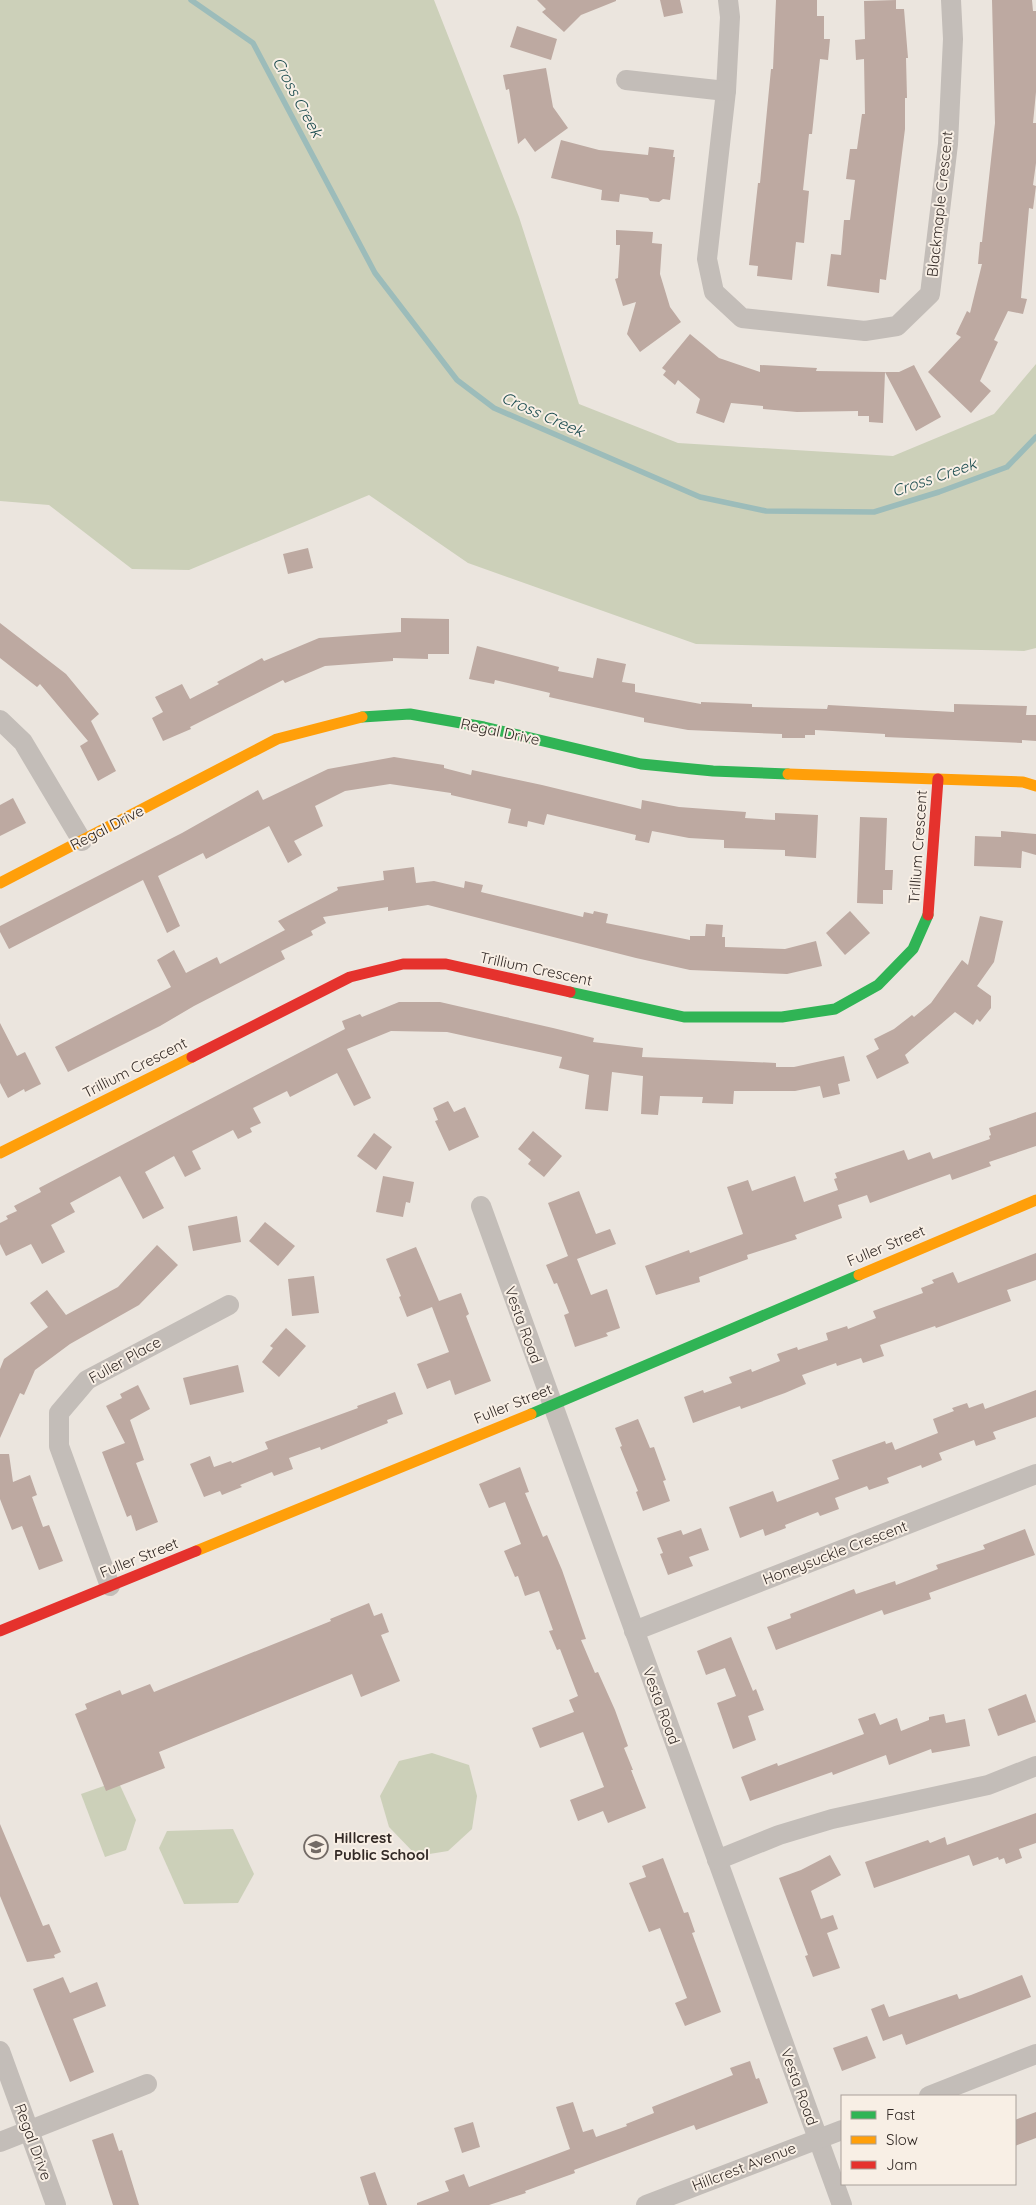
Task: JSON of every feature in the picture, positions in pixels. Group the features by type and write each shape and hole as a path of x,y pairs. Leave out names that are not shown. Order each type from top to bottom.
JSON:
{"street":[{"name":"Blackmaple Crescent","path":"728,0 730,17 726,91 707,259 714,292 742,318 865,331 897,326 930,294 948,144 953,39 951,0"},
{"path":"626,80 726,91"},
{"name":"Regal Drive","path":"0,883 277,739 358,717 410,714 484,728 642,764 713,771 1023,782 1036,786"},
{"path":"0,720 23,742 82,841"},
{"name":"Trillium Crescent","path":"0,1153 350,977 403,964 446,964 684,1017 782,1017 835,1009 878,984 913,950 928,914 938,780"},
{"name":"Fuller Street","path":"0,1632 552,1405 1036,1200"},
{"name":"Vesta Road","path":"481,1206 842,2205"},
{"name":"Fuller Place","path":"110,1586 60,1446 59,1413 87,1380 229,1305"},
{"name":"Honeysuckle Crescent","path":"634,1631 1036,1474"},
{"path":"717,1860 779,1835 832,1819 988,1785 1036,1766"},
{"name":"Regal Drive","path":"0,2050 56,2205"},
{"path":"932,2095 1036,2054"},
{"path":"0,2142 147,2084"},
{"name":"Hillcrest Avenue","path":"646,2205 841,2130"}],"green space":[{"path":"0,0 434,0 519,217 579,404 678,443 893,456 994,414 1036,364 1036,648 1024,651 696,644 468,563 369,495 189,570 132,569 49,505 0,501"},
{"path":"432,1753 469,1765 477,1796 472,1829 448,1851 417,1856 389,1827 380,1796 399,1761"},
{"path":"118,1781 136,1820 126,1850 105,1857 81,1794"},
{"path":"233,1829 254,1874 238,1903 184,1904 159,1848 167,1831"}],"building":[{"path":"537,0 616,1 581,15 564,32 542,12 546,9"},
{"path":"660,0 680,0 683,13 664,17"},
{"path":"776,0 817,0 817,16 824,16 824,39 830,39 828,60 820,59 812,134 809,134 803,190 809,191 804,243 796,242 792,280 757,276 758,266 749,265 758,183 760,183 771,69 773,69"},
{"path":"896,0 896,9 904,9 908,58 906,58 907,98 905,98 905,129 886,280 880,279 879,293 827,286 831,254 841,255 844,220 850,220 855,180 846,179 850,149 857,149 862,114 865,114 864,59 856,60 855,40 865,39 864,1"},
{"path":"992,0 1032,0 1033,11 1036,11 1036,92 1033,123 1036,123 1036,163 1033,185 1036,186 1033,209 1029,208 1021,298 1027,299 1023,314 1008,311 994,340 998,342 980,381 991,391 971,413 928,372 961,337 956,334 967,311 970,313 982,264 978,264 980,242 982,242 995,123"},
{"path":"517,26 557,39 551,60 510,47"},
{"path":"546,68 553,107 568,128 535,152 525,138 518,144 509,89 506,90 503,75"},
{"path":"561,140 599,150 648,155 649,147 674,150 673,157 675,157 670,200 650,201 648,198 620,194 619,202 601,200 602,190 551,178"},
{"path":"616,230 653,232 652,243 662,244 660,274 670,307 681,322 640,352 627,334 636,302 623,306 615,279 618,278 620,245 616,245"},
{"path":"690,334 719,358 760,372 760,365 817,368 816,371 885,372 883,423 869,422 869,416 858,416 858,411 797,412 763,409 763,406 731,403 724,423 696,413 700,399 678,380 675,385 663,375 666,371 662,368"},
{"path":"914,365 941,417 916,431 885,372 899,372"},
{"path":"308,548 313,568 288,574 283,554"},
{"path":"401,618 449,619 449,654 428,654 428,659 393,658 393,661 325,666 285,683 283,680 190,727 191,729 163,741 152,718 163,712 155,697 182,684 190,699 262,658 264,661 319,638 401,632"},
{"path":"0,623 66,674 99,714 91,721 116,771 98,781 80,746 88,741 40,684 37,687 0,658"},
{"path":"477,646 559,667 558,671 593,678 597,658 626,664 622,682 635,684 635,692 701,704 701,702 752,704 752,707 827,709 828,705 954,712 954,704 1027,706 1026,715 1036,715 1036,741 1022,740 1022,743 885,737 885,734 815,730 815,735 805,735 805,738 782,738 782,734 688,730 644,722 644,718 549,697 550,693 495,680 494,684 469,679"},
{"path":"394,757 444,765 444,768 471,775 472,770 641,809 642,800 679,807 746,812 745,818 775,820 775,813 818,815 816,858 785,856 785,850 724,848 724,840 689,838 652,831 649,843 635,840 636,835 547,814 544,825 528,821 527,827 508,823 511,809 451,795 451,793 390,784 345,791 315,806 323,826 294,841 302,855 288,863 269,826 206,859 203,853 158,876 180,926 167,933 143,880 9,949 0,932 0,926 182,833 258,790 263,800 328,769"},
{"path":"13,798 26,823 0,836 0,805"},
{"path":"860,817 887,818 885,870 893,870 892,890 883,890 883,904 857,903"},
{"path":"1001,831 1036,834 1036,855 1022,851 1021,868 974,866 975,836 1001,837"},
{"path":"414,867 416,883 434,881 464,888 465,881 483,885 481,892 583,917 584,912 593,914 594,911 608,914 606,923 690,940 690,936 705,936 706,924 723,925 722,937 725,937 725,947 785,949 816,941 822,966 787,974 690,970 428,905 388,911 388,907 323,917 326,923 311,931 313,935 281,951 285,959 194,1006 160,1026 68,1072 55,1047 171,987 157,960 174,950 186,973 217,957 220,964 285,930 278,921 338,890 337,887 384,880 383,871"},
{"path":"850,911 870,933 845,955 826,933"},
{"path":"980,916 1003,921 994,962 977,986 991,996 991,1008 980,1022 977,1019 973,1025 955,1012 905,1055 909,1063 877,1079 866,1056 879,1049 874,1039 894,1029 912,1015 914,1017 931,1003 962,960 968,965"},
{"path":"399,1002 440,1002 594,1038 593,1042 643,1048 642,1057 776,1063 776,1067 794,1067 844,1056 850,1081 838,1084 840,1094 823,1098 820,1086 795,1091 734,1091 733,1104 702,1103 703,1097 660,1096 658,1115 641,1114 643,1076 612,1072 608,1111 585,1109 589,1075 559,1068 562,1057 447,1032 391,1031 347,1049 371,1098 354,1106 337,1073 290,1097 287,1091 253,1108 261,1123 250,1128 252,1132 238,1139 233,1130 192,1151 201,1169 185,1177 174,1156 145,1172 164,1208 143,1219 120,1176 70,1203 75,1212 51,1225 65,1252 42,1264 31,1244 6,1256 0,1244 0,1223 8,1219 6,1216 17,1211 14,1206 41,1192 39,1188 345,1029 342,1021 360,1014 362,1017"},
{"path":"0,1023 17,1056 25,1052 41,1084 25,1092 24,1089 8,1098 0,1083"},
{"path":"448,1101 454,1112 465,1107 479,1137 449,1151 435,1121 438,1120 433,1108"},
{"path":"1036,1112 1036,1146 989,1162 991,1166 952,1180 950,1174 870,1203 867,1195 838,1205 842,1218 795,1235 797,1239 747,1255 748,1259 699,1277 700,1282 656,1295 645,1266 689,1250 690,1253 743,1234 727,1187 748,1180 752,1191 795,1176 804,1202 838,1190 834,1179 837,1178 835,1173 904,1150 908,1160 930,1152 933,1159 990,1139 989,1128"},
{"path":"533,1131 562,1156 544,1177 528,1164 531,1160 518,1149"},
{"path":"374,1133 392,1147 376,1170 357,1156"},
{"path":"383,1176 414,1182 410,1203 406,1202 403,1217 376,1212"},
{"path":"579,1191 596,1234 610,1229 616,1244 577,1259 591,1295 607,1289 620,1328 606,1333 608,1336 575,1347 564,1315 569,1313 557,1283 554,1284 546,1265 568,1256 548,1203"},
{"path":"237,1216 241,1242 193,1251 188,1226"},
{"path":"265,1222 295,1246 278,1266 249,1241"},
{"path":"157,1245 178,1265 139,1305 70,1344 35,1370 24,1395 20,1393 0,1438 0,1369 4,1359 48,1327 30,1303 47,1290 66,1315 118,1287"},
{"path":"416,1247 439,1301 461,1293 469,1314 466,1316 491,1381 455,1395 450,1380 427,1389 417,1364 449,1352 432,1307 407,1317 399,1297 401,1296 386,1259"},
{"path":"1036,1253 1036,1280 1007,1290 1011,1301 936,1328 935,1326 880,1345 884,1356 863,1363 861,1358 837,1366 836,1363 802,1375 806,1384 785,1393 741,1409 740,1406 693,1423 684,1397 703,1390 704,1393 732,1383 729,1377 751,1369 752,1372 780,1361 777,1354 797,1347 798,1350 828,1340 826,1333 847,1326 848,1329 876,1318 873,1311 923,1293 921,1288 934,1283 932,1280 953,1272 958,1283"},
{"path":"314,1276 319,1313 292,1316 288,1279"},
{"path":"286,1328 306,1346 279,1377 262,1362 273,1348 270,1346"},
{"path":"238,1365 244,1392 190,1405 183,1378"},
{"path":"138,1385 150,1409 130,1420 144,1460 136,1463 158,1522 136,1531 131,1515 127,1517 102,1452 125,1443 106,1406 122,1398 120,1394"},
{"path":"1036,1390 1036,1417 993,1432 996,1439 976,1446 974,1440 939,1453 942,1460 922,1468 921,1465 887,1478 889,1483 869,1490 867,1486 835,1498 839,1509 820,1516 818,1512 785,1525 786,1528 765,1536 763,1529 740,1538 729,1507 773,1491 777,1502 839,1479 832,1460 885,1441 886,1444 892,1442 895,1450 938,1433 933,1419 954,1411 952,1408 967,1403 969,1408 983,1403 985,1409"},
{"path":"395,1392 403,1414 387,1420 388,1423 321,1450 320,1447 289,1458 293,1469 274,1476 272,1472 240,1485 242,1487 222,1495 220,1491 204,1497 190,1464 210,1456 214,1467 231,1461 232,1463 268,1449 265,1442 358,1408 357,1406"},
{"path":"638,1419 650,1448 654,1447 666,1480 663,1481 670,1501 643,1511 636,1492 638,1491 620,1447 622,1446 615,1428"},
{"path":"0,1454 9,1454 13,1482 30,1475 37,1495 32,1497 43,1527 49,1525 63,1561 39,1570 22,1526 12,1530 0,1499"},
{"path":"520,1467 529,1492 525,1493 543,1537 547,1535 562,1570 586,1639 581,1640 595,1673 598,1672 615,1710 628,1746 624,1748 646,1808 608,1823 603,1811 578,1821 570,1800 604,1787 583,1732 540,1748 532,1728 574,1712 569,1700 578,1696 560,1649 557,1650 549,1631 553,1630 539,1591 525,1596 518,1576 515,1577 504,1551 521,1544 505,1502 489,1508 479,1484"},
{"path":"701,1528 709,1550 689,1557 693,1566 668,1575 660,1554 663,1553 657,1538 681,1530 683,1535"},
{"path":"1025,1529 1035,1555 929,1593 931,1599 884,1615 882,1610 776,1650 767,1627 791,1618 790,1614 854,1589 856,1594 895,1581 896,1585 938,1569 936,1565 985,1549 983,1545"},
{"path":"369,1603 374,1616 382,1613 389,1632 381,1635 400,1681 361,1697 352,1674 159,1752 165,1768 106,1791 75,1714 87,1709 85,1704 120,1690 122,1695 150,1684 154,1692 331,1621 330,1619"},
{"path":"731,1637 753,1691 756,1689 764,1710 748,1716 756,1740 733,1749 717,1703 736,1696 725,1668 706,1675 697,1651"},
{"path":"1026,1694 1036,1722 998,1736 988,1709"},
{"path":"875,1713 880,1725 897,1718 901,1731 929,1720 929,1717 944,1714 946,1723 965,1719 970,1746 932,1753 931,1749 889,1765 886,1755 833,1775 832,1772 750,1801 741,1777 777,1763 778,1766 864,1734 858,1719"},
{"path":"1036,1813 1036,1843 1019,1849 1022,1858 1006,1864 1004,1858 999,1860 998,1857 973,1866 969,1855 874,1888 865,1862 928,1840 930,1843 945,1837 947,1845"},
{"path":"0,1824 43,1926 49,1924 61,1952 54,1955 55,1958 27,1962 0,1896"},
{"path":"830,1855 841,1875 811,1891 821,1919 833,1915 838,1929 827,1933 840,1968 813,1977 805,1956 808,1955 779,1878 801,1870"},
{"path":"663,1858 684,1913 688,1912 695,1932 692,1933 721,2012 685,2026 675,2003 687,1998 660,1928 649,1932 629,1883 646,1877 642,1866"},
{"path":"1022,1975 1031,1997 906,2045 902,2034 883,2041 871,2009 884,2004 889,2017 957,1994 959,1999"},
{"path":"63,1977 70,1993 97,1982 106,2006 73,2019 94,2072 70,2082 33,1989"},
{"path":"867,2036 876,2058 842,2071 833,2048"},
{"path":"750,2061 756,2079 759,2078 768,2103 696,2130 694,2125 574,2170 575,2173 525,2191 526,2193 489,2205 417,2205 417,2203 449,2191 445,2181 464,2174 469,2187 570,2149 556,2107 573,2102 583,2132 593,2129 596,2137 627,2126 626,2124 654,2113 652,2107 733,2075 730,2068"},
{"path":"1036,2112 1036,2138 1016,2146 1016,2120"},
{"path":"473,2122 480,2147 462,2153 454,2128"},
{"path":"113,2133 119,2151 122,2150 139,2205 113,2205 92,2140"},
{"path":"375,2172 387,2205 369,2205 360,2177"}],"waterway":[{"name":"Cross Creek","path":"191,0 253,43 375,273 457,380 494,408 700,497 766,511 874,512 939,492 1007,467 1036,437"}],"traffic: fast":[{"path":"362,717 410,714 484,727 641,764 713,771 788,774"},
{"path":"570,992 684,1017 782,1017 835,1009 878,985 913,949 928,915"},
{"path":"531,1414 859,1275"}],"traffic: slow":[{"path":"0,883 277,739 362,717"},
{"path":"788,774 1023,782 1036,786"},
{"path":"0,1153 192,1057"},
{"path":"859,1275 1036,1200"},
{"path":"196,1551 531,1414"}],"traffic: jam":[{"path":"928,915 938,779"},
{"path":"192,1057 350,977 403,964 446,964 570,992"},
{"path":"0,1631 196,1551"}],"place":[{"name":"Hillcrest Public School","path":"316,1847"}]}
